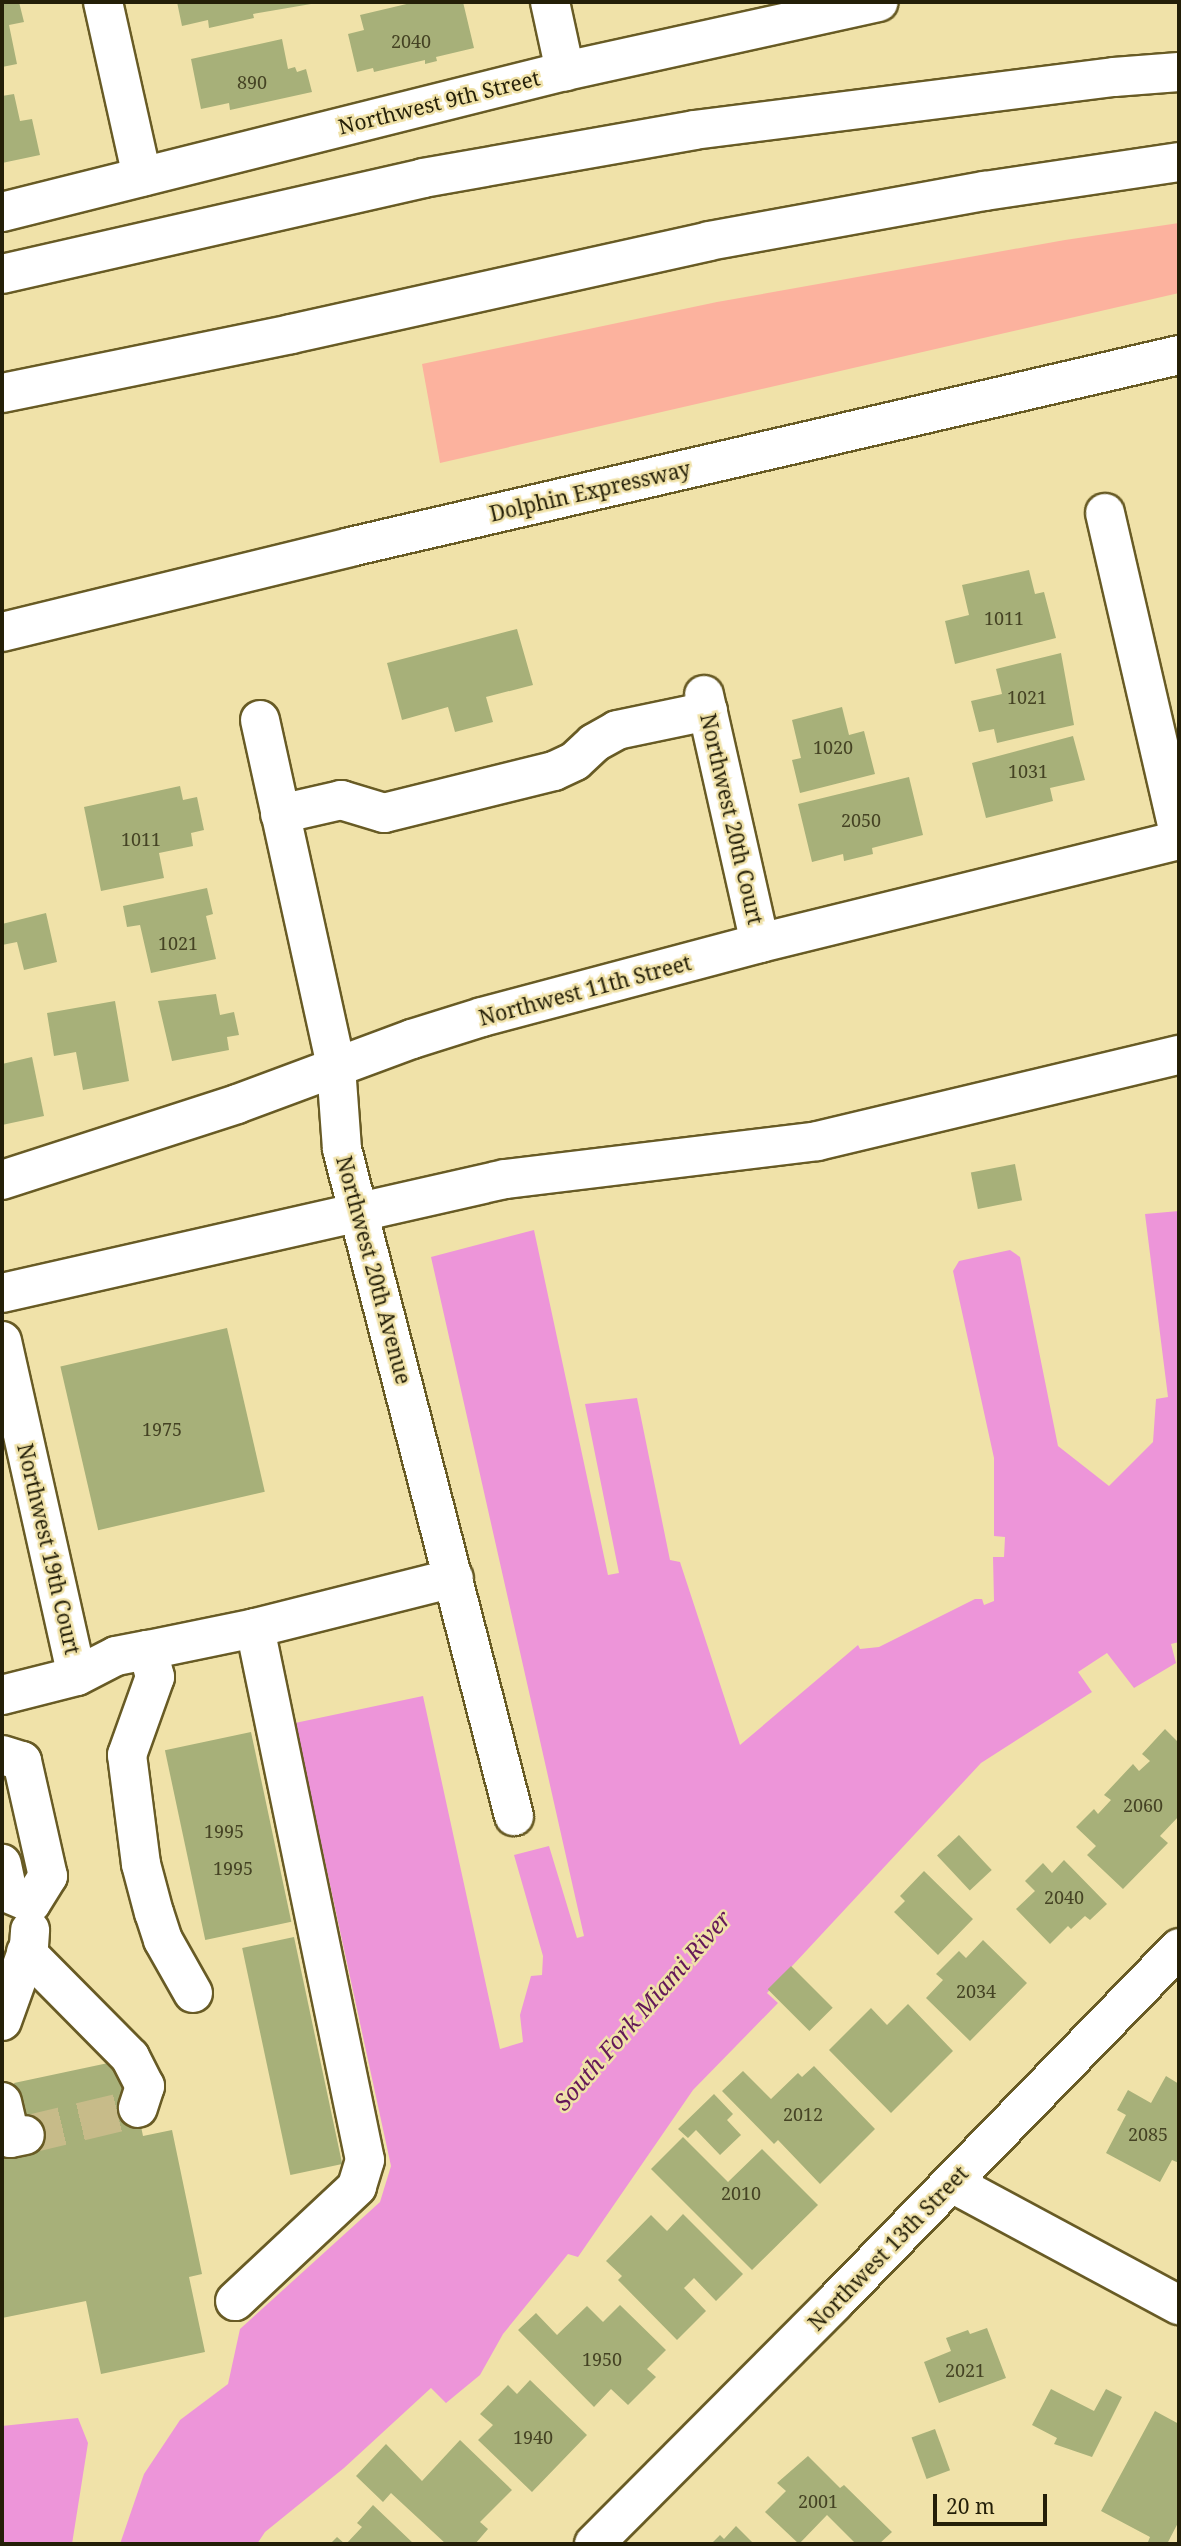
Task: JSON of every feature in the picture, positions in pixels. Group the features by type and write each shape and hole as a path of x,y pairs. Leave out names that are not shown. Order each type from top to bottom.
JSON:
{"main road":[{"path":"103,2 142,177"},
{"path":"550,2 565,71"},
{"name":"Northwest 9th Street","path":"2,212 565,71 879,2"},
{"path":"2,274 423,178 694,130 1074,82 1179,72"},
{"path":"2,393 291,334 709,241 985,191 1179,162"},
{"name":"Dolphin Expressway","path":"2,632 349,547 1179,355"},
{"path":"1105,513 1179,834"},
{"name":"Northwest 20th Court","path":"280,814 341,800 384,813 554,771 575,761 594,743 617,730 706,703 760,943"},
{"name":"Northwest 20th Avenue","path":"260,720 336,1067 342,1149 514,1816"},
{"name":"Northwest 11th Street","path":"2,1180 225,1109 336,1067 482,1017 760,943 1179,840"},
{"path":"2,1293 358,1210 505,1179 817,1142 1179,1055"},
{"name":"Northwest 19th Court","path":"2,1341 77,1676"},
{"path":"2,1695 77,1676 116,1657 255,1628 454,1578"},
{"path":"235,2301 358,2187 365,2160 255,1628"},
{"path":"148,1650 155,1677 127,1755 131,1802 141,1864 154,1913 163,1940 194,1993"},
{"path":"2,1755 22,1761 17,1812 48,1876 31,1903 26,1952 2,2021"},
{"path":"2,1864 8,1893 31,1903"},
{"name":"Northwest 13th Street","path":"594,2544 952,2183 1179,1948"},
{"path":"26,1952 130,2057 145,2086 138,2108"},
{"path":"2,2102 10,2138 25,2135"},
{"path":"952,2183 1179,2305"}],"shaded area":[{"path":"1179,223 1179,293 440,463 422,364 717,302 1065,240"}],"water":[{"name":"South Fork Miami River","path":"1179,1211 1179,1642 1171,1644 1176,1663 1134,1688 1107,1653 1078,1672 1092,1692 981,1763 767,1993 778,2003 693,2090 578,2257 568,2254 503,2334 480,2375 446,2403 431,2388 344,2468 265,2532 257,2544 120,2544 144,2474 180,2420 228,2384 240,2329 380,2202 391,2166 295,1723 423,1696 500,2049 523,2042 520,2015 531,1976 542,1975 543,1956 514,1855 549,1846 577,1938 584,1936 431,1257 534,1230 608,1575 619,1573 585,1404 637,1398 670,1560 680,1562 740,1745 858,1645 860,1649 879,1647 975,1599 982,1599 984,1605 994,1601 993,1557 1004,1557 1005,1537 994,1536 994,1458 953,1271 959,1261 1010,1250 1020,1257 1058,1446 1109,1486 1153,1442 1156,1399 1168,1397 1145,1214"},
{"path":"78,2418 88,2443 72,2544 2,2544 2,2426"}],"building":[{"path":"2,2 19,2 24,22 9,25 17,64 2,67"},
{"path":"177,2 311,4 253,14 254,18 209,28 208,20 182,26"},
{"path":"415,2 463,2 474,48 436,57 437,61 425,64 425,60 374,72 373,68 357,72 348,34 364,30 360,15"},
{"path":"282,39 288,69 295,67 297,72 306,69 312,92 230,110 229,103 201,109 191,59"},
{"path":"14,94 20,121 32,119 40,155 2,163 2,96"},
{"path":"1029,570 1035,594 1044,592 1056,638 955,664 945,621 969,615 962,585"},
{"path":"517,629 533,685 486,697 493,722 455,732 448,707 402,720 387,663"},
{"path":"1061,653 1074,725 997,743 994,729 979,732 971,701 1002,694 996,669"},
{"path":"842,707 849,735 864,731 875,774 800,793 792,760 801,758 792,720"},
{"path":"1073,736 1085,780 1050,788 1053,801 986,818 972,763"},
{"path":"909,777 923,835 872,848 873,854 844,861 843,854 812,862 798,804"},
{"path":"180,786 183,800 197,797 204,830 191,833 193,846 159,853 164,878 101,891 84,807"},
{"path":"207,888 213,914 206,916 216,959 151,973 140,925 127,927 123,906"},
{"path":"46,913 57,962 24,970 17,942 2,945 2,924"},
{"path":"216,994 220,1015 234,1012 239,1035 227,1037 229,1050 172,1061 158,1001"},
{"path":"115,1001 129,1081 83,1090 76,1052 54,1056 47,1013"},
{"path":"32,1057 44,1116 2,1125 2,1064"},
{"path":"1015,1164 1022,1200 978,1209 971,1173"},
{"path":"227,1328 265,1492 98,1530 60,1366"},
{"path":"1165,1729 1179,1743 1179,1816 1160,1836 1168,1843 1123,1889 1087,1855 1096,1846 1076,1827 1094,1809 1098,1814 1111,1800 1104,1795 1133,1764 1139,1771 1150,1761 1142,1754"},
{"path":"251,1732 291,1922 205,1940 165,1750"},
{"path":"959,1835 992,1870 970,1891 937,1855"},
{"path":"1064,1860 1107,1904 1090,1920 1085,1916 1071,1929 1068,1926 1050,1944 1016,1909 1035,1891 1025,1881 1043,1863 1052,1873"},
{"path":"924,1871 973,1919 938,1955 894,1912 905,1901 900,1896"},
{"path":"294,1937 342,2164 290,2175 242,1948"},
{"path":"983,1940 1027,1983 970,2041 926,1998 943,1980 936,1974 959,1951 966,1958"},
{"path":"791,1966 833,2008 809,2031 768,1989"},
{"path":"908,2004 953,2051 891,2113 829,2050 871,2008 887,2025"},
{"path":"127,2059 143,2136 172,2130 202,2274 189,2277 205,2352 101,2374 86,2301 2,2318 2,2158 29,2152 14,2083"},
{"path":"814,2066 875,2129 820,2184 778,2140 774,2144 722,2091 743,2071 771,2099 798,2073 802,2077"},
{"path":"1166,2076 1179,2084 1179,2163 1172,2160 1160,2182 1106,2153 1126,2115 1117,2110 1128,2090 1151,2103"},
{"path":"714,2094 733,2114 727,2120 741,2135 720,2155 696,2130 688,2138 678,2129"},
{"path":"683,2137 728,2182 762,2149 818,2205 752,2270 651,2169"},
{"path":"683,2214 743,2274 716,2301 694,2278 684,2288 706,2311 677,2340 618,2280 622,2276 606,2261 651,2215 667,2231"},
{"path":"620,2305 666,2350 647,2369 656,2377 628,2405 611,2389 594,2407 518,2330 536,2313 557,2335 587,2306 603,2322"},
{"path":"987,2328 1006,2378 939,2403 924,2362 951,2351 946,2338 968,2330 970,2334"},
{"path":"530,2380 587,2435 532,2492 478,2440 493,2425 480,2414 508,2385 517,2394"},
{"path":"1051,2389 1094,2411 1106,2389 1122,2397 1092,2457 1054,2444 1057,2438 1032,2425"},
{"path":"1155,2411 1179,2424 1179,2521 1167,2544 1151,2544 1148,2542 1150,2537 1101,2511"},
{"path":"935,2429 950,2470 927,2479 912,2438"},
{"path":"460,2440 512,2490 480,2522 488,2529 475,2544 446,2544 391,2493 383,2502 356,2476 386,2444 422,2481"},
{"path":"808,2456 840,2488 844,2485 892,2532 879,2544 856,2544 827,2515 799,2544 765,2512 786,2491 777,2483"},
{"path":"373,2505 414,2544 346,2544 362,2527 357,2523"},
{"path":"736,2526 754,2544 711,2544 720,2535 724,2539"},
{"path":"337,2537 345,2544 330,2544"}],"tunnel":[{"path":"25,2135 138,2108"}]}
